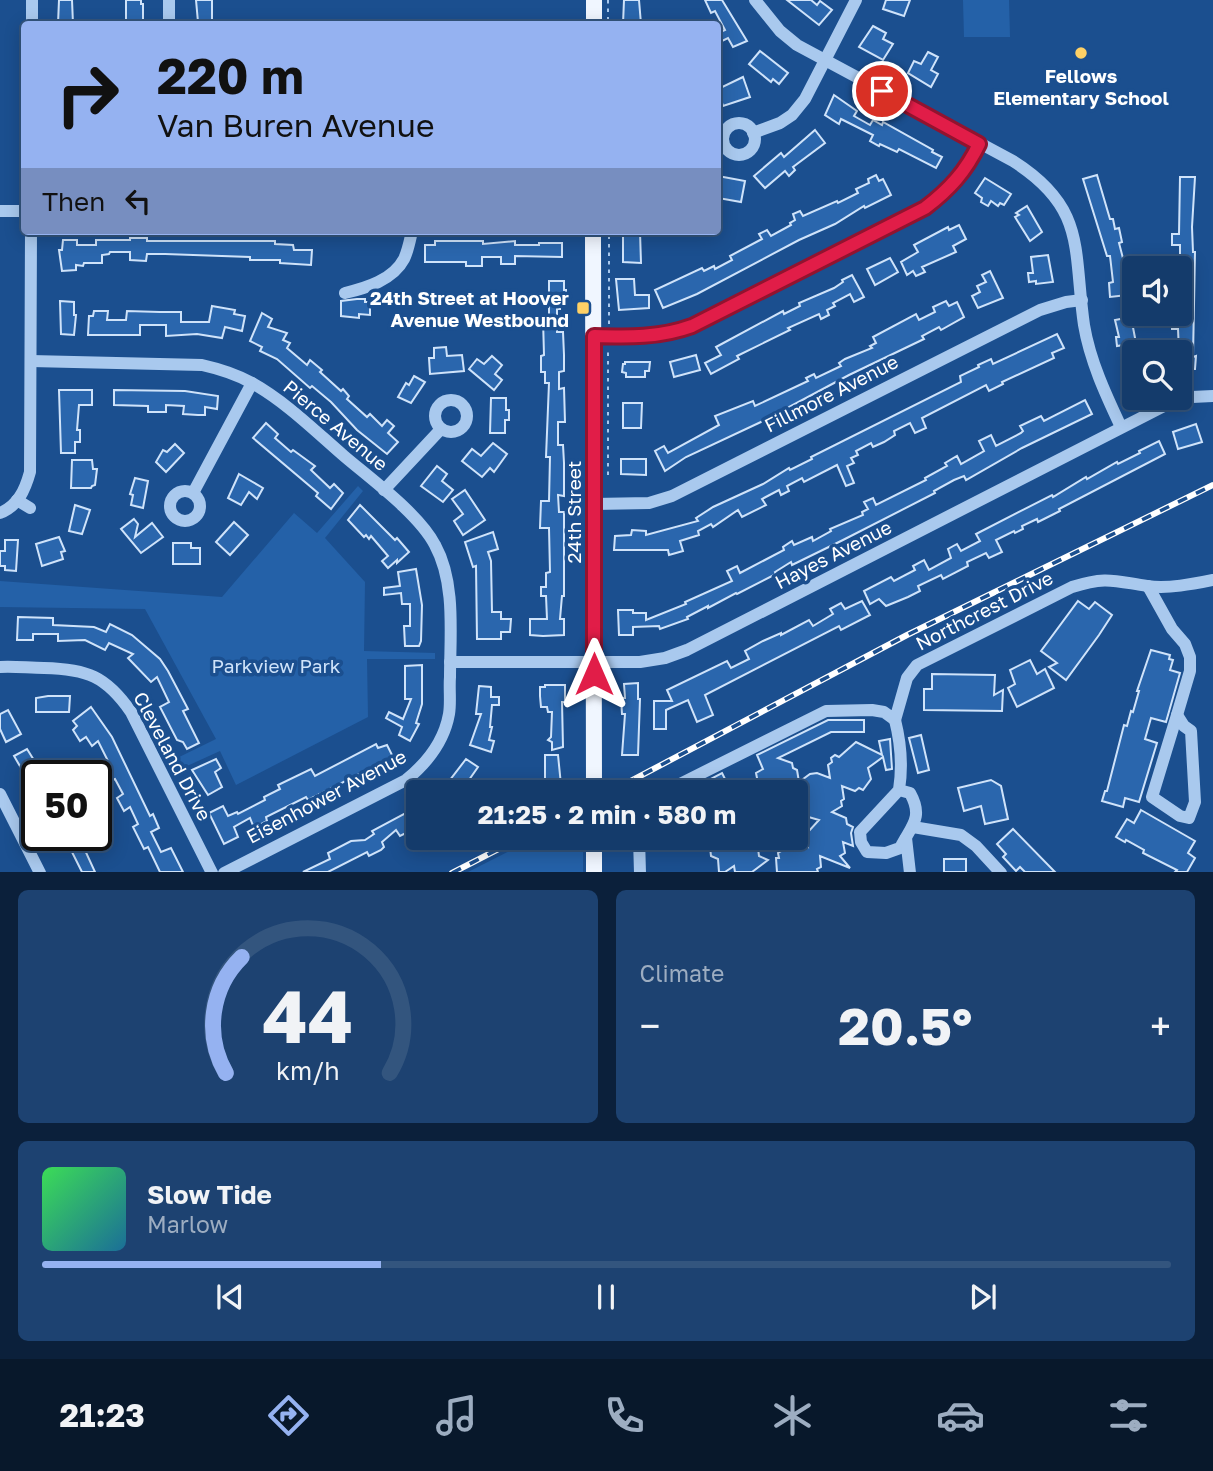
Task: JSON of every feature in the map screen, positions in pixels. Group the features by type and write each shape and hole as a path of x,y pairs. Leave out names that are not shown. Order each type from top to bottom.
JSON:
{"main road":[{"path":"594,0 594,21"},
{"name":"24th Street","path":"593,235 594,780"},
{"path":"594,850 594,872"}],"street":[{"path":"32,0 32,21"},
{"path":"169,0 169,21"},
{"path":"755,0 780,31 797,45 1028,170 1047,186 1063,207 1077,246 1090,352 1121,427"},
{"path":"753,133 780,123 792,115 805,99 856,0"},
{"path":"594,336 655,337 692,326 925,208 955,183 968,166 979,144"},
{"path":"0,211 21,211"},
{"path":"0,513 10,509 26,488 30,472 32,235"},
{"path":"345,293 366,288 389,275 403,260 411,235"},
{"name":"Fillmore Avenue","path":"594,504 649,503 672,496 1040,310 1082,300"},
{"name":"Pierce Avenue","path":"31,361 202,365 228,371 277,398 384,490 425,530 436,546 444,566 449,592 450,662"},
{"path":"193,493 252,383"},
{"name":"Hayes Avenue","path":"450,662 640,662 665,659 1170,403 1192,397 1213,396"},
{"path":"384,490 441,429"},
{"path":"17,500 30,508"},
{"name":"Northcrest Drive","path":"895,720 907,678 917,665 1072,587 1092,581 1112,580 1148,586 1194,584 1213,580"},
{"path":"1148,586 1172,629 1185,644 1190,657 1189,671 1152,797 1180,816 1189,818 1195,802 1191,731 1177,715"},
{"name":"Eisenhower Avenue","path":"226,872 406,780 423,766 435,750 449,714 450,662"},
{"name":"Cleveland Drive","path":"0,667 85,672 97,677 119,694 131,712 211,872"},
{"path":"688,780 826,711 872,710 884,712 895,720 901,743 902,768 899,790 860,832 861,842 867,852 886,853 900,848 917,817 916,804 910,793 899,790"},
{"path":"0,794 39,872"},
{"path":"909,832 961,835 976,846 1000,872"},
{"path":"909,832 910,872"},
{"path":"639,850 640,872"},
{"path":"985,872 989,859"}],"path":[{"path":"608,0 608,21"}],"green space":[{"path":"963,0 1009,0 1010,37 964,37"},
{"name":"Parkview Park","path":"358,486 363,491 325,538 365,582 364,651 435,653 435,659 367,659 368,717 236,785 220,751 176,771 171,761 216,739 145,609 0,607 0,581 222,597 294,513 317,533"},
{"path":"511,850 583,850 583,872 468,872"}],"building":[{"path":"59,0 72,0 73,21 58,21"},
{"path":"126,0 141,0 143,21 126,21"},
{"path":"196,0 212,0 212,21 198,21"},
{"path":"624,0 639,0 641,21 623,21"},
{"path":"705,0 722,0 747,41 733,47 728,38 721,42 721,32 725,30 715,11 711,13"},
{"path":"787,0 811,0 817,5 820,1 832,10 819,25"},
{"path":"886,0 910,0 904,16 883,9"},
{"path":"873,26 886,33 883,39 893,44 883,60 859,47"},
{"path":"760,51 788,73 779,84 773,79 771,82 749,64"},
{"path":"928,52 938,57 931,70 938,74 931,87 908,73 914,61 921,64"},
{"path":"743,77 750,97 723,106 721,88"},
{"path":"834,95 857,111 854,116 870,125 873,120 882,125 883,122 933,150 932,152 942,157 936,168 899,149 897,152 880,144 879,146 870,141 873,135 841,119 839,124 825,115"},
{"path":"815,130 825,143 793,167 795,170 789,176 785,171 765,188 754,176 781,153 784,157"},
{"path":"876,175 879,181 883,179 891,195 865,208 864,206 835,224 697,294 663,308 655,290 702,268 704,271 714,266 715,269 732,260 730,256 762,239 759,234 767,230 771,236 791,225 795,220 793,214 800,211 803,216 837,201 838,203 858,193 856,189 869,183 868,179"},
{"path":"1097,175 1110,219 1113,219 1115,229 1119,228 1122,242 1119,243 1122,256 1122,296 1110,297 1109,283 1113,282 1110,256 1107,256 1083,179"},
{"path":"721,177 745,181 741,202 721,199"},
{"path":"1180,177 1195,177 1192,227 1195,252 1193,357 1196,356 1193,375 1192,340 1178,340 1178,329 1172,329 1172,326 1192,326 1192,256 1180,256 1180,245 1172,245 1172,234 1179,234"},
{"path":"985,178 1011,194 1004,205 1000,203 998,206 991,201 988,206 981,202 982,198 975,193"},
{"path":"1027,206 1042,232 1030,241 1015,217 1019,215 1016,213"},
{"path":"959,225 966,239 953,246 956,252 922,267 925,272 916,276 913,271 907,275 901,262 918,252 914,245 948,227 949,230"},
{"path":"623,235 640,235 641,263 623,262"},
{"path":"147,238 147,241 275,241 275,244 293,245 294,250 312,250 311,265 280,263 280,260 250,260 250,257 165,254 147,254 146,261 130,260 130,252 110,252 102,255 102,263 84,263 83,266 76,265 76,270 62,271 59,250 62,250 63,240 77,240 77,245 96,245 96,240"},
{"path":"435,241 483,241 483,244 515,241 515,245 562,243 562,257 515,256 515,264 501,264 501,257 482,257 482,266 466,266 466,262 425,262 425,245 435,245"},
{"path":"1048,255 1053,282 1029,282 1028,273 1033,273 1031,257"},
{"path":"890,258 898,272 875,285 867,269"},
{"path":"990,271 1003,298 978,308 972,296 980,292 977,286 986,282 982,275"},
{"path":"852,275 864,297 854,302 850,294 833,303 835,306 827,310 829,315 821,319 819,314 788,328 790,330 737,356 739,359 711,374 705,363 721,355 716,347 783,311 784,314 800,306 799,303 834,288"},
{"path":"616,279 634,279 635,295 649,295 649,308 619,310"},
{"path":"549,281 564,281 566,290 566,303 560,303 560,309 557,309 557,332 563,332 564,355 564,371 559,372 559,389 564,388 565,422 558,422 558,445 563,445 564,496 558,495 559,512 564,512 564,596 560,619 564,619 564,635 543,636 530,635 530,619 547,619 546,596 541,596 541,587 546,587 546,573 550,572 549,528 540,528 541,501 549,501 550,457 546,457 549,383 545,383 545,372 541,372 541,356 544,355 543,319 549,319"},
{"path":"357,299 370,302 370,315 359,314 359,318 341,316 341,301"},
{"path":"60,301 74,302 74,335 61,334"},
{"path":"946,301 949,306 957,302 964,317 941,330 939,327 922,336 924,339 763,421 686,457 665,471 655,451 664,446 668,453 719,425 715,416 753,401 755,406 808,381 806,378 814,374 816,378 841,366 839,363 845,359 872,348 870,346 876,343 873,337 916,314 919,320 935,312 933,307"},
{"path":"212,306 235,310 234,314 245,316 242,331 225,327 222,338 197,334 166,336 166,325 140,325 140,335 88,335 89,316 93,316 94,311 108,311 107,320 126,320 127,311 181,312 181,322 209,322"},
{"path":"262,313 272,319 268,327 287,333 283,340 290,343 287,348 307,365 310,360 322,370 320,372 341,391 343,389 349,396 347,399 367,417 370,414 382,426 387,420 394,426 388,433 398,442 387,454 357,430 312,386 310,388 277,359 260,351 262,347 250,341"},
{"path":"1122,319 1122,326 1133,326 1135,340 1122,340 1122,345 1117,346 1116,337 1119,337 1115,320"},
{"path":"1057,334 1064,348 1052,353 1054,358 1002,382 1003,384 989,391 986,385 922,418 926,428 915,433 910,423 894,431 895,435 884,442 873,447 871,443 856,451 858,455 851,458 854,463 847,466 854,483 846,486 837,465 804,482 802,478 787,486 789,491 781,495 779,490 762,499 766,505 742,517 738,510 713,527 711,524 698,531 699,535 680,541 683,551 669,555 668,550 614,550 615,536 631,535 632,530 646,531 646,535 698,521 696,518 713,507 961,382 960,376 979,367 978,365 991,359 993,364"},
{"path":"446,347 447,356 462,355 464,371 430,374 429,358 434,358 434,348"},
{"path":"696,355 700,370 674,377 670,362"},
{"path":"492,356 502,365 495,374 502,380 494,390 469,369 477,359 484,364"},
{"path":"625,362 650,362 649,371 645,371 645,377 626,377 626,373 622,372"},
{"path":"414,376 425,382 411,403 398,397 406,383 409,385"},
{"path":"59,390 92,390 92,405 79,405 77,430 80,430 80,442 75,442 75,453 61,453"},
{"path":"114,390 185,391 218,396 217,409 205,407 205,415 183,414 184,406 166,405 166,412 148,412 148,406 114,405"},
{"path":"491,398 506,398 509,420 505,420 505,433 490,433"},
{"path":"1085,400 1092,414 1022,448 966,480 964,476 954,480 934,491 935,493 843,540 792,565 791,562 775,572 776,574 708,606 687,617 688,619 660,629 659,626 633,627 633,635 619,635 618,610 646,613 646,620 686,604 685,602 732,581 727,571 737,566 740,573 784,550 783,547 792,541 794,545 812,537 813,541 831,531 830,529 863,515 862,512 868,509 864,502 873,498 876,505 926,480 925,478 947,466 945,463 957,456 961,464 984,451 979,441 991,435 996,446 1021,433 1023,431 1020,426 1041,416 1044,421"},
{"path":"623,403 642,403 641,428 623,428"},
{"path":"266,423 278,434 275,438 291,452 293,450 315,466 311,470 330,488 334,484 343,493 331,509 316,496 318,493 253,438"},
{"path":"1196,424 1202,442 1178,449 1173,432"},
{"path":"1159,441 1165,454 1059,509 1060,511 1038,522 1037,519 1022,526 1023,529 996,540 1002,552 989,558 986,553 967,562 968,566 943,579 941,575 918,586 920,591 886,606 879,599 870,604 864,591 891,577 894,581 915,570 913,566 924,560 929,570 951,558 948,549 957,544 961,551 980,541 976,534"},
{"path":"493,443 507,454 494,472 490,468 482,477 462,461 472,449 481,456"},
{"path":"175,444 184,453 166,472 156,462 163,450 167,452"},
{"path":"621,459 646,459 646,475 621,474"},
{"path":"72,460 92,460 93,469 97,469 95,485 91,488 71,488"},
{"path":"437,466 447,474 442,481 453,490 443,502 421,486"},
{"path":"239,474 263,488 257,499 249,492 241,505 228,498"},
{"path":"135,478 148,481 143,508 131,505 133,495 130,494"},
{"path":"465,490 485,520 463,535 454,521 463,514 452,499"},
{"path":"75,505 90,510 82,534 69,531"},
{"path":"360,505 409,552 388,568 382,561 388,556 371,536 369,539 366,535 364,537 348,520"},
{"path":"134,519 138,524 135,537 152,523 163,537 141,553 121,529"},
{"path":"234,522 248,535 230,555 216,542"},
{"path":"493,532 498,549 488,552 491,561 492,612 501,612 501,619 511,619 510,632 501,632 501,639 477,639 476,566 473,567 465,542"},
{"path":"59,537 65,551 61,552 63,559 42,566 36,544"},
{"path":"5,540 18,540 16,571 5,570 5,566 0,566 0,551 5,551"},
{"path":"173,543 191,543 191,548 200,548 200,564 173,564"},
{"path":"416,569 422,605 421,641 419,646 405,646 404,626 410,626 410,604 402,604 401,593 384,595 384,588 400,586 398,572"},
{"path":"862,601 870,615 841,630 839,626 705,695 713,715 697,722 688,700 666,710 666,729 654,729 654,701 672,701 667,690 727,661 731,668 749,659 745,651 809,620 813,626 833,614 830,609 841,603 845,609"},
{"path":"1078,601 1089,609 1095,602 1112,615 1066,680 1049,667 1057,663 1041,651"},
{"path":"18,617 53,618 53,625 94,627 106,632 110,624 132,635 160,659 168,671 188,709 183,711 199,743 187,749 183,742 177,740 160,707 169,702 157,677 151,682 128,658 133,654 109,643 105,650 85,640 58,641 58,634 33,634 33,640 17,640"},
{"path":"1151,650 1170,655 1169,659 1173,660 1170,670 1180,673 1166,722 1151,718 1145,739 1157,743 1139,802 1125,798 1123,807 1102,801 1124,725 1127,726 1131,711 1133,712"},
{"path":"1030,660 1037,674 1045,669 1054,688 1017,707 1008,688 1015,684 1010,670"},
{"path":"422,665 422,704 416,723 419,724 410,741 399,735 402,727 386,718 389,712 403,719 411,699 405,699 405,666"},
{"path":"932,674 995,675 994,695 1003,690 1002,711 924,710 924,689 932,689"},
{"path":"638,683 638,755 622,755 625,714 622,714 621,698 625,698 624,684"},
{"path":"565,685 565,702 562,702 563,747 552,750 552,742 548,740 551,737 552,712 548,712 547,707 541,707 540,687"},
{"path":"479,686 491,687 491,697 499,697 499,705 492,705 489,740 494,741 491,752 470,745 481,714 476,714"},
{"path":"70,696 69,712 36,712 36,698"},
{"path":"91,707 112,737 150,816 153,814 159,828 151,832 161,852 171,848 183,872 160,872 148,847 144,849 133,827 138,824 130,807 124,811 117,798 123,794 115,779 112,780 112,760 108,760 98,741 92,746 86,737 80,741 73,730 77,726 73,721"},
{"path":"8,710 21,734 6,742 0,729 0,714"},
{"path":"828,720 864,720 864,732 831,732 778,758 792,763 799,780 755,780 756,773 763,769 757,755"},
{"path":"921,735 929,770 918,773 909,738"},
{"path":"890,739 892,769 886,770 883,757 868,768 871,779 863,790 859,788 855,791 842,786 842,806 832,812 846,818 847,824 853,827 853,846 843,842 845,853 840,856 850,868 820,856 821,867 817,869 818,872 777,872 778,853 783,850 808,850 808,832 819,820 808,817 808,780 802,780 817,773 830,778 828,765 832,762 831,758 835,755 839,757 856,742 882,755 879,741"},
{"path":"376,744 378,748 387,745 393,757 308,800 306,797 266,817 267,821 254,828 250,818 234,827 238,837 224,844 209,813 223,806 228,816 237,812 238,814 265,800 264,797 280,789 278,785 311,769 315,776"},
{"path":"27,749 34,760 21,760 21,768 14,756"},
{"path":"545,755 558,755 560,780 545,780"},
{"path":"216,759 221,768 215,772 222,787 208,795 192,770"},
{"path":"466,759 478,767 469,780 450,780"},
{"path":"722,773 726,780 709,780"},
{"path":"991,780 1001,786 1008,819 985,824 981,806 964,811 958,788"},
{"path":"1141,810 1195,841 1188,853 1195,858 1187,872 1175,872 1177,870 1143,853 1144,850 1116,837 1127,819 1134,823"},
{"path":"406,813 406,833 400,836 396,830 382,842 384,847 381,850 369,856 367,852 328,872 303,872 330,859 328,853 351,841 365,840 374,834 372,831"},
{"path":"1013,829 1055,872 1025,872 1020,867 1016,871 1003,857 1006,854 997,844"},
{"path":"710,850 758,850 759,856 768,860 752,872 735,872 734,866 725,872 719,872 718,859 711,856"},
{"path":"72,851 85,851 95,872 82,872"},
{"path":"944,859 966,859 966,872 944,872"}],"railway":[{"path":"633,780 907,635 1213,485"},
{"path":"454,872 497,850"}],"place":[{"name":"Fellows Elementary School","path":"1081,53"},
{"name":"24th Street at Hoover Avenue Westbound","path":"583,308"}],"route":[{"path":"594,674 594,336 655,337 692,326 925,208 941,196 968,166 979,144 882,91"}]}
